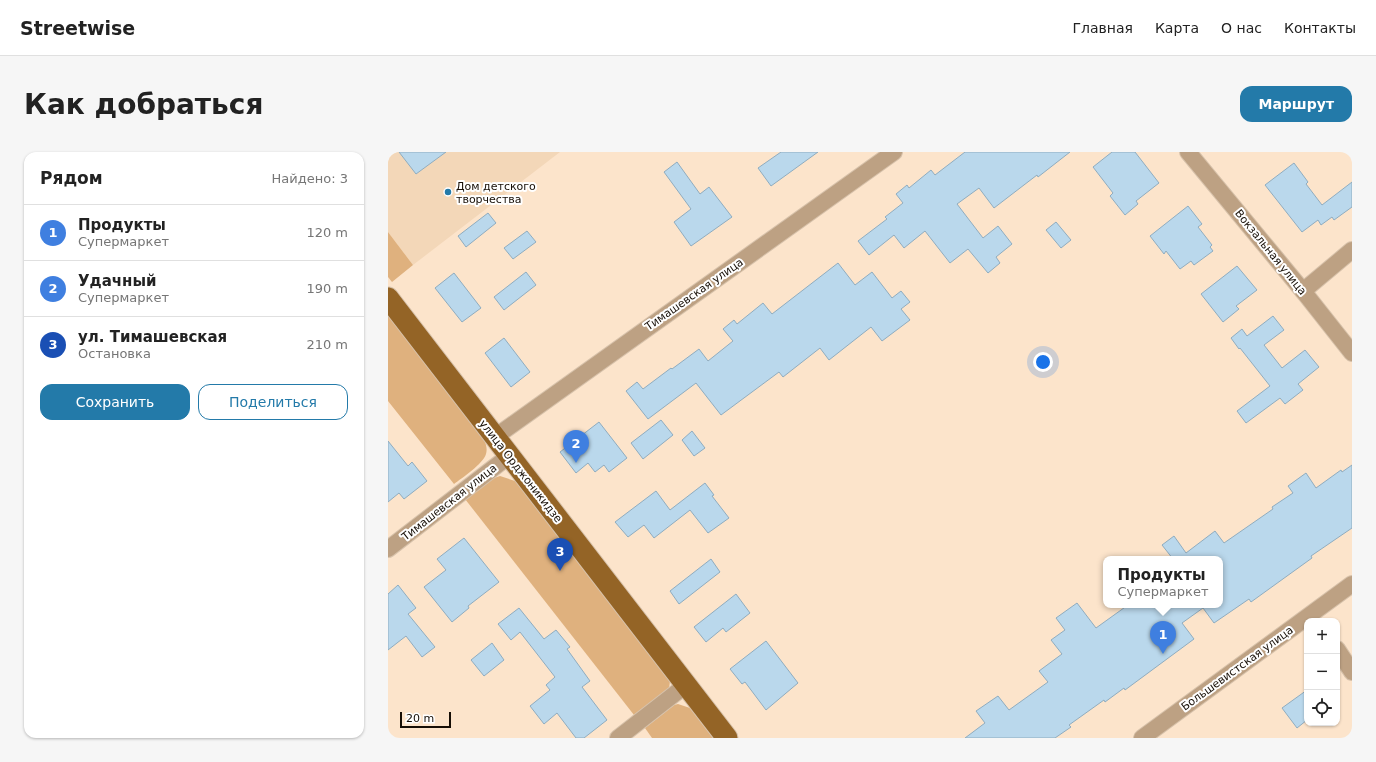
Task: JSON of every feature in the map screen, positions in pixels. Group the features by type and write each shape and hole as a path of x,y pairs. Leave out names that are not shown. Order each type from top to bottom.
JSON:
{"main road":[{"name":"улица Орджоникидзе","path":"388,298 727,738"}],"street":[{"name":"Тимашевская улица","path":"495,437 894,152"},
{"name":"Вокзальная улица","path":"1188,152 1303,291 1352,353"},
{"path":"1303,291 1352,250"},
{"name":"Тимашевская улица","path":"388,549 509,456"},
{"name":"Большевистская улица","path":"1142,738 1316,616 1352,584"},
{"path":"1340,654 1352,672"},
{"path":"618,738 686,685"}],"shaded area":[{"name":"Дом детского творчества","path":"388,152 560,152 413,265 388,232"},
{"path":"388,232 413,265 392,282 388,277"},
{"path":"388,315 483,436 487,450 484,458 472,470 454,484 388,401"},
{"path":"500,476 518,482 670,681 669,689 634,715 465,499 494,478"},
{"path":"678,704 690,708 713,738 652,738 645,728 674,705"}],"building":[{"path":"399,152 446,152 416,174"},
{"path":"781,152 818,152 771,186 758,168"},
{"path":"965,152 1070,152 994,208 979,188 957,204 983,238 998,226 1012,244 996,257 1000,263 988,273 968,249 950,263 925,231 904,248 894,235 869,255 858,241 887,219 885,217 903,203 896,194 907,185 909,188 931,170 935,175"},
{"path":"1112,152 1135,152 1159,183 1136,201 1138,204 1125,215 1110,196 1113,193 1093,167"},
{"path":"677,162 700,194 709,187 732,217 691,246 674,222 691,209 664,172"},
{"path":"1294,163 1308,182 1306,184 1322,205 1352,182 1352,207 1334,220 1332,217 1321,225 1318,220 1302,232 1265,185"},
{"path":"1188,206 1202,224 1198,227 1212,245 1210,247 1213,251 1194,265 1191,261 1180,269 1166,251 1164,254 1150,236"},
{"path":"488,213 496,223 466,247 458,236"},
{"path":"1056,222 1071,240 1061,248 1046,230"},
{"path":"527,231 536,242 513,259 504,248"},
{"path":"838,263 855,285 872,272 892,298 901,291 910,302 901,309 910,320 882,341 871,327 829,360 820,348 783,377 779,372 721,415 696,383 648,419 626,391 637,382 643,389 699,349 708,361 733,341 723,329 734,320 737,324 763,303 772,314"},
{"path":"1237,266 1257,290 1236,306 1239,309 1223,322 1201,294"},
{"path":"526,272 536,285 504,310 494,297"},
{"path":"454,273 481,308 462,322 435,288"},
{"path":"1273,316 1284,330 1264,345 1282,368 1305,350 1319,367 1298,384 1303,390 1285,404 1280,398 1246,423 1237,411 1270,386 1231,338 1242,329 1247,336"},
{"path":"504,338 530,372 511,387 485,353"},
{"path":"661,420 673,435 643,459 631,443"},
{"path":"599,422 627,458 609,472 604,465 595,472 588,463 576,473 560,452"},
{"path":"692,431 705,448 694,456 682,440"},
{"path":"388,441 408,466 412,462 427,481 404,499 399,493 388,502"},
{"path":"1352,465 1352,528 1311,556 1312,558 1251,602 1249,599 1214,623 1203,608 1223,608 1223,556 1171,556 1162,545 1174,536 1186,553 1215,531 1224,543 1273,509 1272,507 1293,493 1288,486 1306,473 1316,488 1341,470 1342,472"},
{"path":"705,483 714,495 712,496 729,518 708,533 690,510 654,538 644,525 628,537 615,522 656,491 670,510"},
{"path":"464,538 499,582 468,606 469,608 452,622 424,587 446,570 437,559"},
{"path":"711,559 720,572 679,604 670,591"},
{"path":"398,585 416,608 408,614 435,647 422,657 406,636 388,650 388,594"},
{"path":"736,594 750,613 726,632 723,628 706,642 694,627"},
{"path":"1077,603 1096,628 1124,608 1203,608 1182,623 1194,639 1125,690 1124,688 1105,702 1104,700 1069,725 1071,727 1055,738 965,738 985,723 976,711 998,696 1009,710 1048,682 1039,671 1062,654 1051,640 1065,630 1056,618"},
{"path":"519,608 544,639 556,630 570,647 567,649 590,681 582,687 607,720 584,738 576,738 557,713 544,724 530,706 550,690 546,685 555,677 520,632 511,640 498,624"},
{"path":"766,641 798,683 766,710 745,682 742,684 730,669"},
{"path":"492,643 504,660 484,676 471,660"},
{"path":"1304,692 1304,722 1297,728 1282,708"}],"place":[{"name":"Дом детского творчества","path":"448,192"},
{"name":"Удачный","path":"576,463"},
{"name":"ул. Тимашевская","path":"560,571"},
{"name":"Продукты","path":"1163,654"}]}
